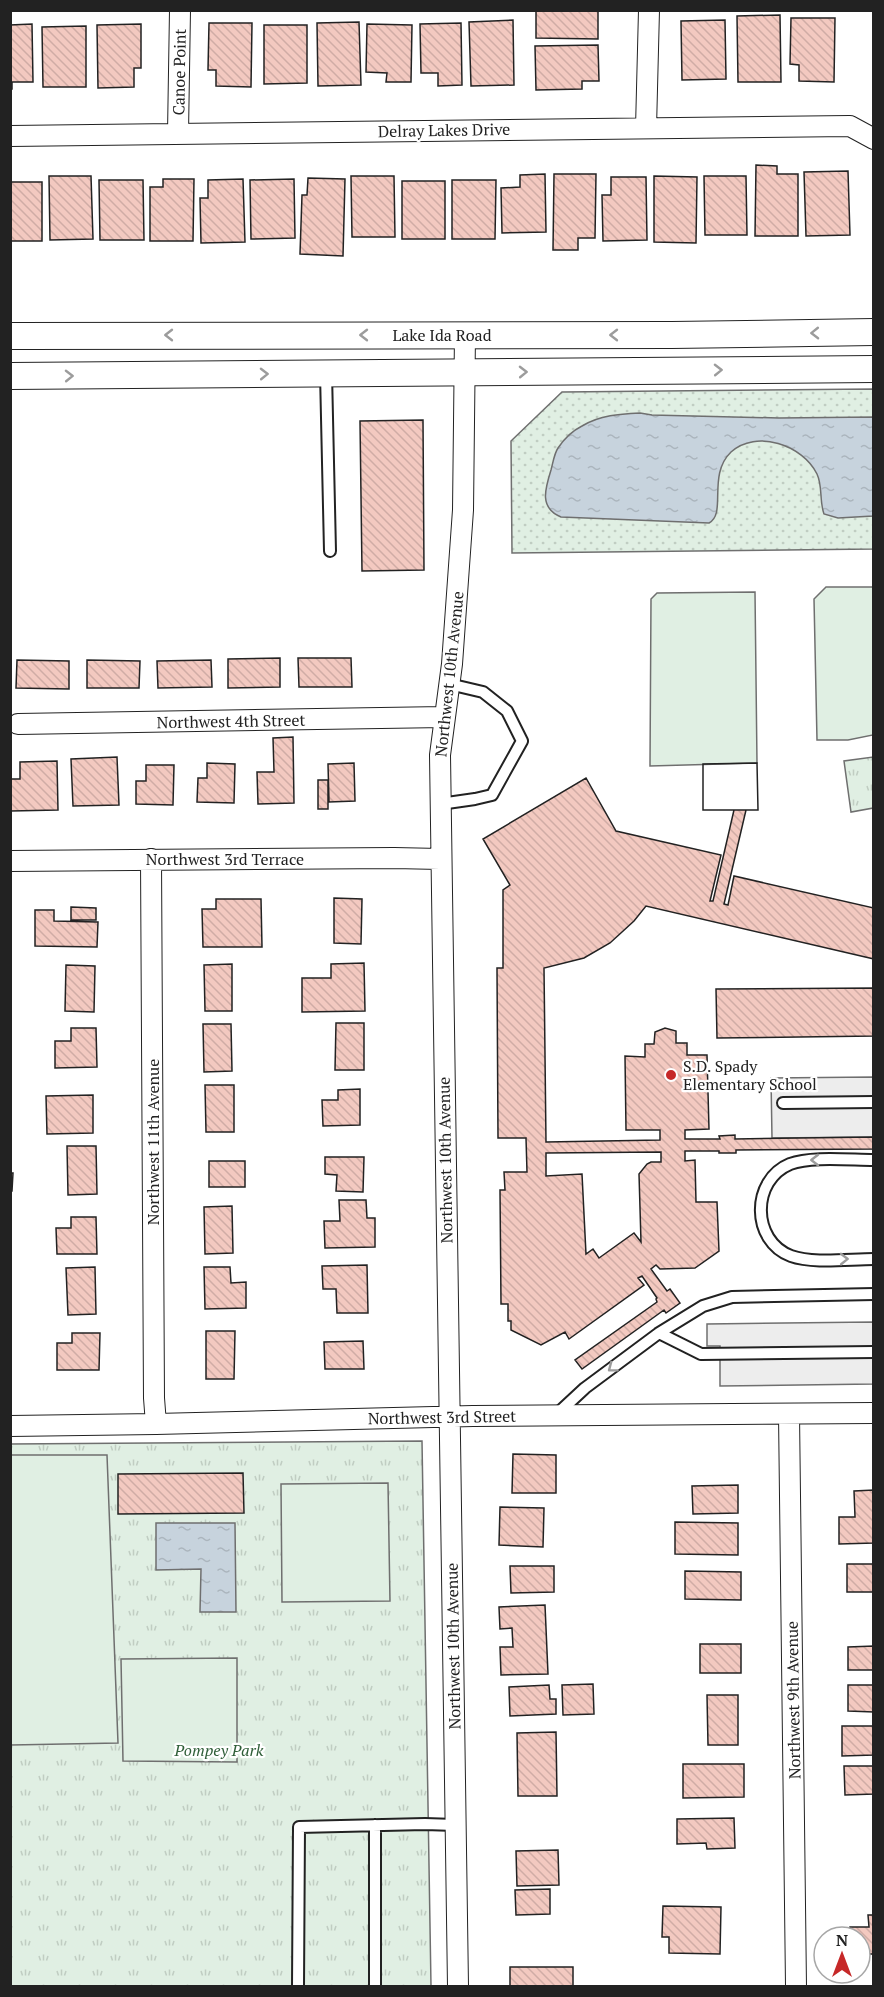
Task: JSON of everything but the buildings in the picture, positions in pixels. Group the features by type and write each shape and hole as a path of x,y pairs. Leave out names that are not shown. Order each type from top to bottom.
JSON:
{"street":[{"name":"Canoe Point","path":"178,133 180,10"},
{"path":"646,128 649,10"},
{"name":"Delray Lakes Drive","path":"10,136 850,126 873,139"},
{"name":"Lake Ida Road","path":"10,336 672,335 873,332"},
{"name":"Northwest 10th Avenue","path":"458,1986 440,756 449,684 463,510 465,334"},
{"path":"10,376 873,369"},
{"name":"Northwest 4th Street","path":"18,724 444,717"},
{"name":"Northwest 3rd Terrace","path":"10,861 394,858 440,860"},
{"name":"Northwest 11th Avenue","path":"151,859 156,1424"},
{"name":"Northwest 3rd Street","path":"10,1426 449,1417 873,1413"},
{"name":"Northwest 9th Avenue","path":"789,1414 796,1986"}],"lane":[{"path":"326,373 330,551"},
{"path":"440,804 475,800 492,795 522,741 507,711 483,692 449,684"},
{"path":"783,1103 873,1102"},
{"path":"873,1160 804,1161 789,1165 776,1174 766,1186 761,1201 761,1217 765,1232 774,1245 787,1254 802,1259 873,1259"},
{"path":"555,1416 585,1388 659,1333 703,1306 732,1297 873,1294"},
{"path":"659,1333 701,1354 873,1352"},
{"path":"375,1825 375,1986"},
{"path":"298,1986 299,1827 455,1825"}],"green space":[{"path":"873,389 873,549 512,553 511,441 562,392"},
{"path":"826,587 873,587 873,735 848,740 817,740 814,599"},
{"path":"755,592 757,763 650,766 651,599 657,593"},
{"path":"873,757 873,808 851,812 844,761"},
{"name":"Pompey Park","path":"422,1441 431,1986 11,1986 10,1444"},
{"path":"11,1455 107,1455 118,1743 11,1745"},
{"path":"388,1483 390,1601 282,1602 281,1484"},
{"path":"237,1658 237,1762 123,1761 121,1659"}],"shaded area":[{"path":"873,1077 873,1137 772,1138 771,1078"},
{"path":"873,1322 873,1384 720,1386 720,1346 707,1346 707,1324"}],"water":[{"path":"640,413 779,418 873,417 873,516 838,518 824,514 819,479 810,464 790,448 766,441 741,445 724,461 718,482 717,511 709,523 561,517 549,509 546,497 547,484 556,453 563,441 575,430 596,419"},
{"path":"156,1523 235,1523 236,1612 200,1612 201,1569 156,1570"}],"place":[{"name":"S.D. Spady Elementary School","path":"671,1075"}]}
